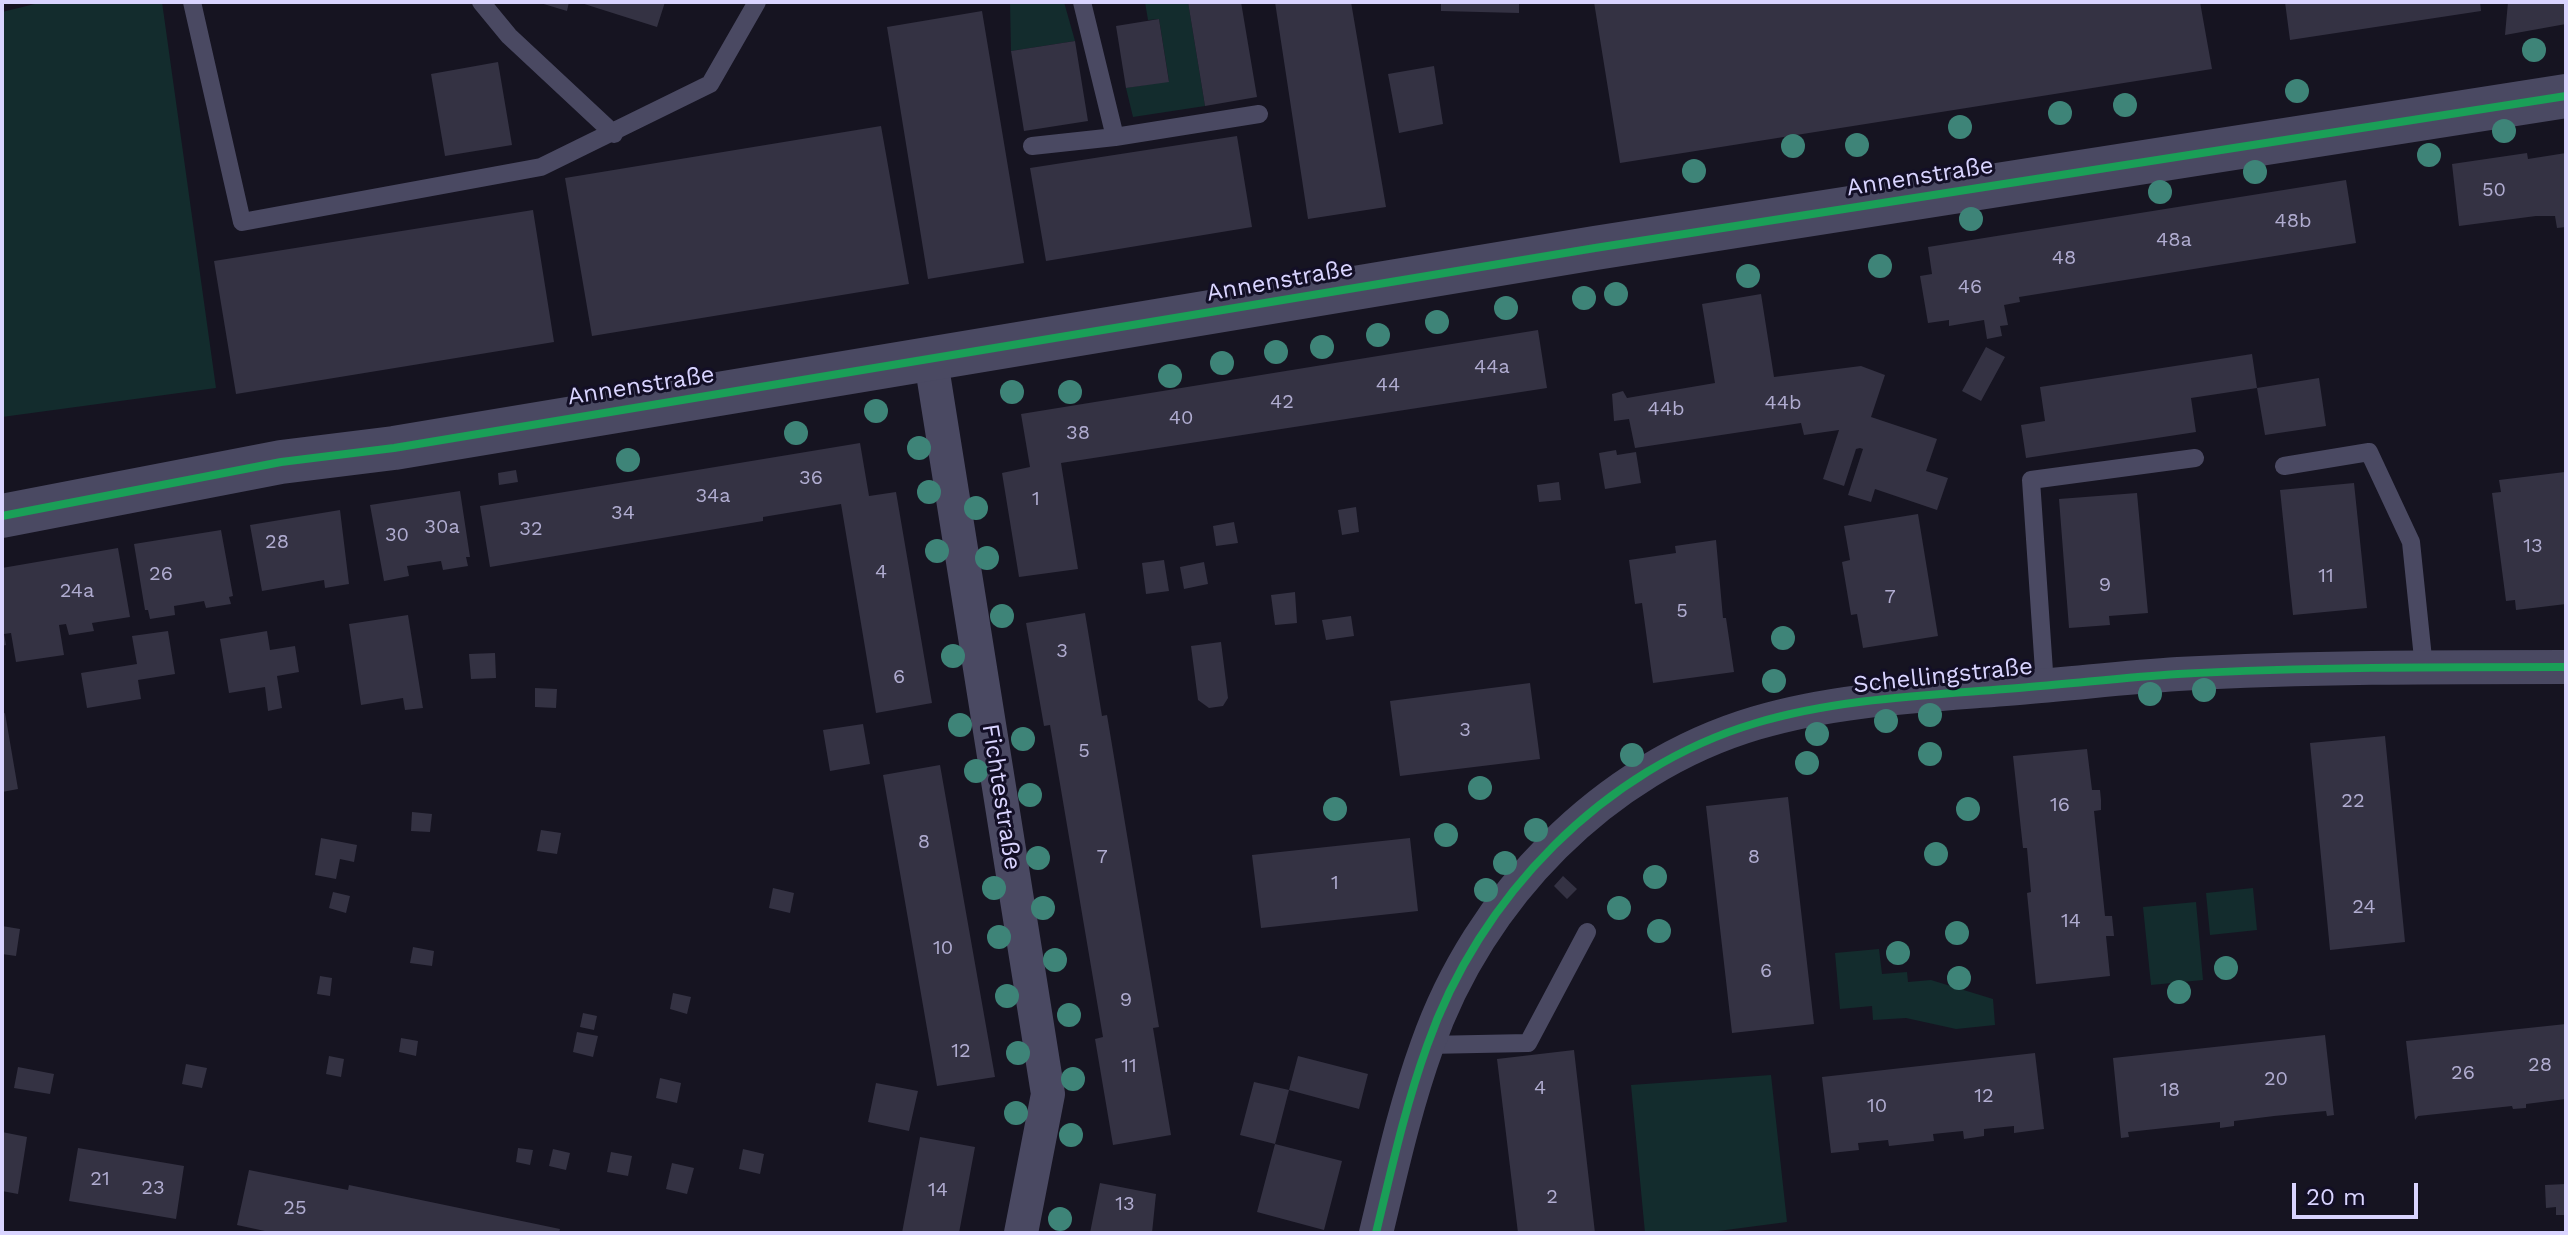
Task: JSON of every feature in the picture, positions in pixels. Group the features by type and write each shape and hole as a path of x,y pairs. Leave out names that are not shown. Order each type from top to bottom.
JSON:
{"street":[{"name":"Annenstraße","path":"2,516 281,462 394,448 1595,248 2566,96"},
{"name":"Fichtestraße","path":"931,361 1048,1094 1021,1233"},
{"name":"Schellingstraße","path":"1376,1233 1427,1045 1467,960 1523,879 1601,805 1660,764 1719,736 1778,717 1902,698 2173,674 2566,667"}],"lane":[{"path":"192,2 242,222 541,167 614,134 710,84 757,2"},
{"path":"481,2 509,36 614,134"},
{"path":"1082,2 1115,137"},
{"path":"1032,146 1115,137 1259,114"},
{"path":"2284,466 2369,452 2411,542 2424,668"},
{"path":"2045,686 2031,480 2195,458"},
{"path":"1427,1045 1528,1043 1587,932"}],"green space":[{"path":"43,2 162,2 216,388 2,417 2,12"},
{"path":"1010,2 1064,2 1075,41 1011,51"},
{"path":"1145,2 1188,2 1205,106 1133,117 1126,88 1169,81 1159,19 1148,20"},
{"path":"2253,888 2257,930 2210,935 2206,893"},
{"path":"2196,902 2203,980 2151,985 2143,907"},
{"path":"1879,949 1882,974 1907,972 1908,982 1931,980 1993,999 1995,1025 1956,1029 1906,1018 1873,1020 1872,1006 1840,1009 1835,953"},
{"path":"1771,1075 1787,1222 1703,1233 1645,1233 1631,1085"}],"building":[{"path":"537,2 569,2 567,11"},
{"path":"578,2 665,2 657,27"},
{"path":"1188,2 1241,2 1257,97 1205,106"},
{"path":"1275,2 1351,2 1386,207 1308,219"},
{"path":"1441,2 1519,2 1519,13 1441,11"},
{"path":"1594,2 2200,2 2212,69 1620,163"},
{"path":"2285,2 2480,2 2481,11 2290,40"},
{"path":"2508,2 2566,2 2566,24 2505,35"},
{"path":"982,11 1024,263 928,279 887,27"},
{"path":"1159,19 1169,82 1126,88 1116,26"},
{"path":"1075,41 1088,121 1024,131 1011,51"},
{"path":"498,62 512,145 445,156 431,74"},
{"path":"1434,66 1443,124 1399,133 1388,74"},
{"path":"881,126 909,284 592,336 565,178"},
{"path":"1237,136 1252,227 1046,261 1030,168"},
{"path":"2527,153 2528,159 2566,153 2566,227 2557,228 2555,216 2459,226 2452,164"},
{"path":"2346,180 2356,243 2019,297 2020,302 2004,305 2008,325 2000,326 2002,336 1987,339 1984,320 1949,326 1949,320 1928,323 1920,276 1932,274 1928,247"},
{"path":"533,210 554,342 236,394 214,261"},
{"path":"1761,294 1774,377 1861,366 1885,375 1871,417 1937,439 1926,471 1948,478 1937,510 1875,489 1871,502 1848,495 1863,449 1860,448 1856,449 1844,486 1823,479 1839,430 1804,435 1801,423 1635,448 1629,419 1614,421 1612,394 1623,391 1627,398 1715,383 1702,304"},
{"path":"1538,330 1547,388 1061,463 1078,569 1019,577 1002,473 1030,467 1021,414"},
{"path":"1986,347 2005,357 1981,401 1962,391"},
{"path":"2252,354 2257,388 2191,398 2196,432 2026,458 2021,425 2045,421 2040,387"},
{"path":"2319,378 2326,426 2265,435 2257,388"},
{"path":"860,443 869,496 896,492 932,703 876,713 841,504 763,517 763,521 490,567 480,506"},
{"path":"1616,450 1617,455 1636,452 1641,483 1605,489 1599,453"},
{"path":"516,470 518,482 499,485 498,473"},
{"path":"2565,472 2566,604 2516,610 2515,600 2506,601 2492,493 2501,492 2499,480"},
{"path":"1559,482 1561,500 1539,502 1537,485"},
{"path":"2354,483 2367,608 2293,615 2280,490"},
{"path":"460,491 470,557 466,557 468,566 443,570 441,561 407,566 409,576 384,581 370,505"},
{"path":"2137,493 2148,613 2109,616 2110,625 2069,628 2059,499"},
{"path":"1356,507 1359,532 1342,535 1338,510"},
{"path":"340,510 349,584 325,588 324,580 262,591 250,525"},
{"path":"1918,514 1938,636 1863,648 1857,614 1851,615 1842,562 1850,560 1844,526"},
{"path":"1234,522 1238,543 1216,546 1213,526"},
{"path":"221,530 233,596 229,597 231,604 206,608 204,601 174,606 175,615 150,619 148,610 145,610 134,544"},
{"path":"1716,540 1723,618 1726,618 1734,672 1653,683 1642,603 1635,604 1629,560 1676,553 1675,546"},
{"path":"118,548 130,617 92,623 94,631 69,635 66,624 59,625 64,655 16,662 11,633 4,634 6,645 2,646 2,568"},
{"path":"1164,560 1169,591 1146,594 1142,563"},
{"path":"1204,562 1208,584 1184,589 1180,567"},
{"path":"1295,592 1297,623 1275,625 1271,595"},
{"path":"1085,613 1102,716 1107,715 1159,1027 1153,1028 1171,1135 1113,1145 1095,1039 1103,1037 1050,725 1044,726 1026,623"},
{"path":"408,615 423,708 405,710 403,698 361,705 349,624"},
{"path":"1351,616 1354,636 1326,640 1322,620"},
{"path":"168,631 175,674 138,680 141,699 87,708 81,673 137,664 132,636"},
{"path":"267,631 270,650 295,646 299,672 277,676 282,708 268,711 265,687 229,693 220,639"},
{"path":"1221,642 1228,698 1223,706 1209,708 1198,700 1191,646"},
{"path":"495,653 496,678 471,679 469,654"},
{"path":"1530,683 1540,759 1400,776 1390,701"},
{"path":"535,688 557,689 556,708 535,707"},
{"path":"5,713 18,789 2,792 2,714"},
{"path":"863,724 870,764 830,771 823,730"},
{"path":"2385,736 2405,942 2330,950 2310,743"},
{"path":"2087,749 2092,790 2100,790 2101,810 2094,811 2105,916 2112,916 2114,936 2106,936 2110,976 2036,984 2027,893 2031,892 2027,848 2023,848 2013,756"},
{"path":"940,765 995,1077 937,1086 883,775"},
{"path":"1788,797 1814,1024 1732,1033 1706,806"},
{"path":"412,812 432,814 430,832 411,831"},
{"path":"541,830 561,833 557,854 537,851"},
{"path":"321,838 357,845 354,862 340,859 336,879 315,875"},
{"path":"1410,838 1418,911 1261,928 1252,855"},
{"path":"1563,876 1577,889 1567,899 1554,886"},
{"path":"773,888 794,893 790,913 769,908"},
{"path":"333,892 350,896 346,913 329,908"},
{"path":"2,926 20,929 16,956 2,954"},
{"path":"413,947 434,951 432,966 410,963"},
{"path":"320,976 332,978 330,996 317,994"},
{"path":"673,993 691,997 687,1014 670,1009"},
{"path":"583,1013 597,1016 594,1030 580,1027"},
{"path":"2566,1024 2566,1099 2526,1104 2526,1108 2513,1109 2512,1106 2418,1116 2415,1120 2406,1041"},
{"path":"577,1032 598,1036 593,1057 573,1052"},
{"path":"2325,1035 2334,1115 2327,1116 2326,1111 2274,1116 2234,1121 2234,1126 2220,1128 2220,1122 2128,1132 2129,1137 2121,1138 2113,1058"},
{"path":"401,1038 418,1041 416,1056 399,1052"},
{"path":"1574,1050 1595,1233 1518,1233 1497,1059"},
{"path":"2035,1053 2044,1129 2014,1133 2014,1126 1984,1129 1984,1136 1964,1139 1963,1131 1933,1134 1934,1141 1889,1146 1888,1140 1858,1143 1859,1150 1831,1153 1822,1077"},
{"path":"329,1056 344,1059 341,1077 326,1074"},
{"path":"1298,1056 1368,1074 1359,1109 1289,1090"},
{"path":"186,1064 207,1068 202,1088 182,1084"},
{"path":"18,1067 54,1074 50,1094 14,1088"},
{"path":"660,1078 681,1083 677,1103 656,1098"},
{"path":"1254,1082 1289,1090 1275,1144 1240,1135"},
{"path":"876,1083 918,1091 909,1131 868,1122"},
{"path":"2,1132 27,1137 18,1194 2,1191"},
{"path":"920,1137 975,1147 959,1233 902,1233"},
{"path":"1275,1144 1342,1161 1324,1230 1257,1212"},
{"path":"78,1148 184,1166 176,1219 69,1201"},
{"path":"518,1148 533,1150 530,1165 516,1162"},
{"path":"553,1149 570,1153 566,1170 549,1166"},
{"path":"743,1149 764,1154 760,1174 739,1169"},
{"path":"611,1152 632,1156 628,1176 607,1172"},
{"path":"672,1163 694,1168 687,1194 666,1189"},
{"path":"249,1170 348,1190 349,1185 560,1229 559,1233 274,1233 237,1225"},
{"path":"1100,1183 1156,1194 1152,1233 1090,1233"},
{"path":"2566,1184 2566,1215 2556,1215 2556,1207 2546,1208 2545,1185"}],"cycle path":[{"path":"2,516 281,462 394,448 1595,248 2566,96"},
{"path":"1376,1233 1405,1116 1427,1046 1450,991 1479,939 1514,890 1554,846 1599,806 1648,772 1700,744 1789,714 1857,702 1926,695 2226,672 2566,667"}]}
